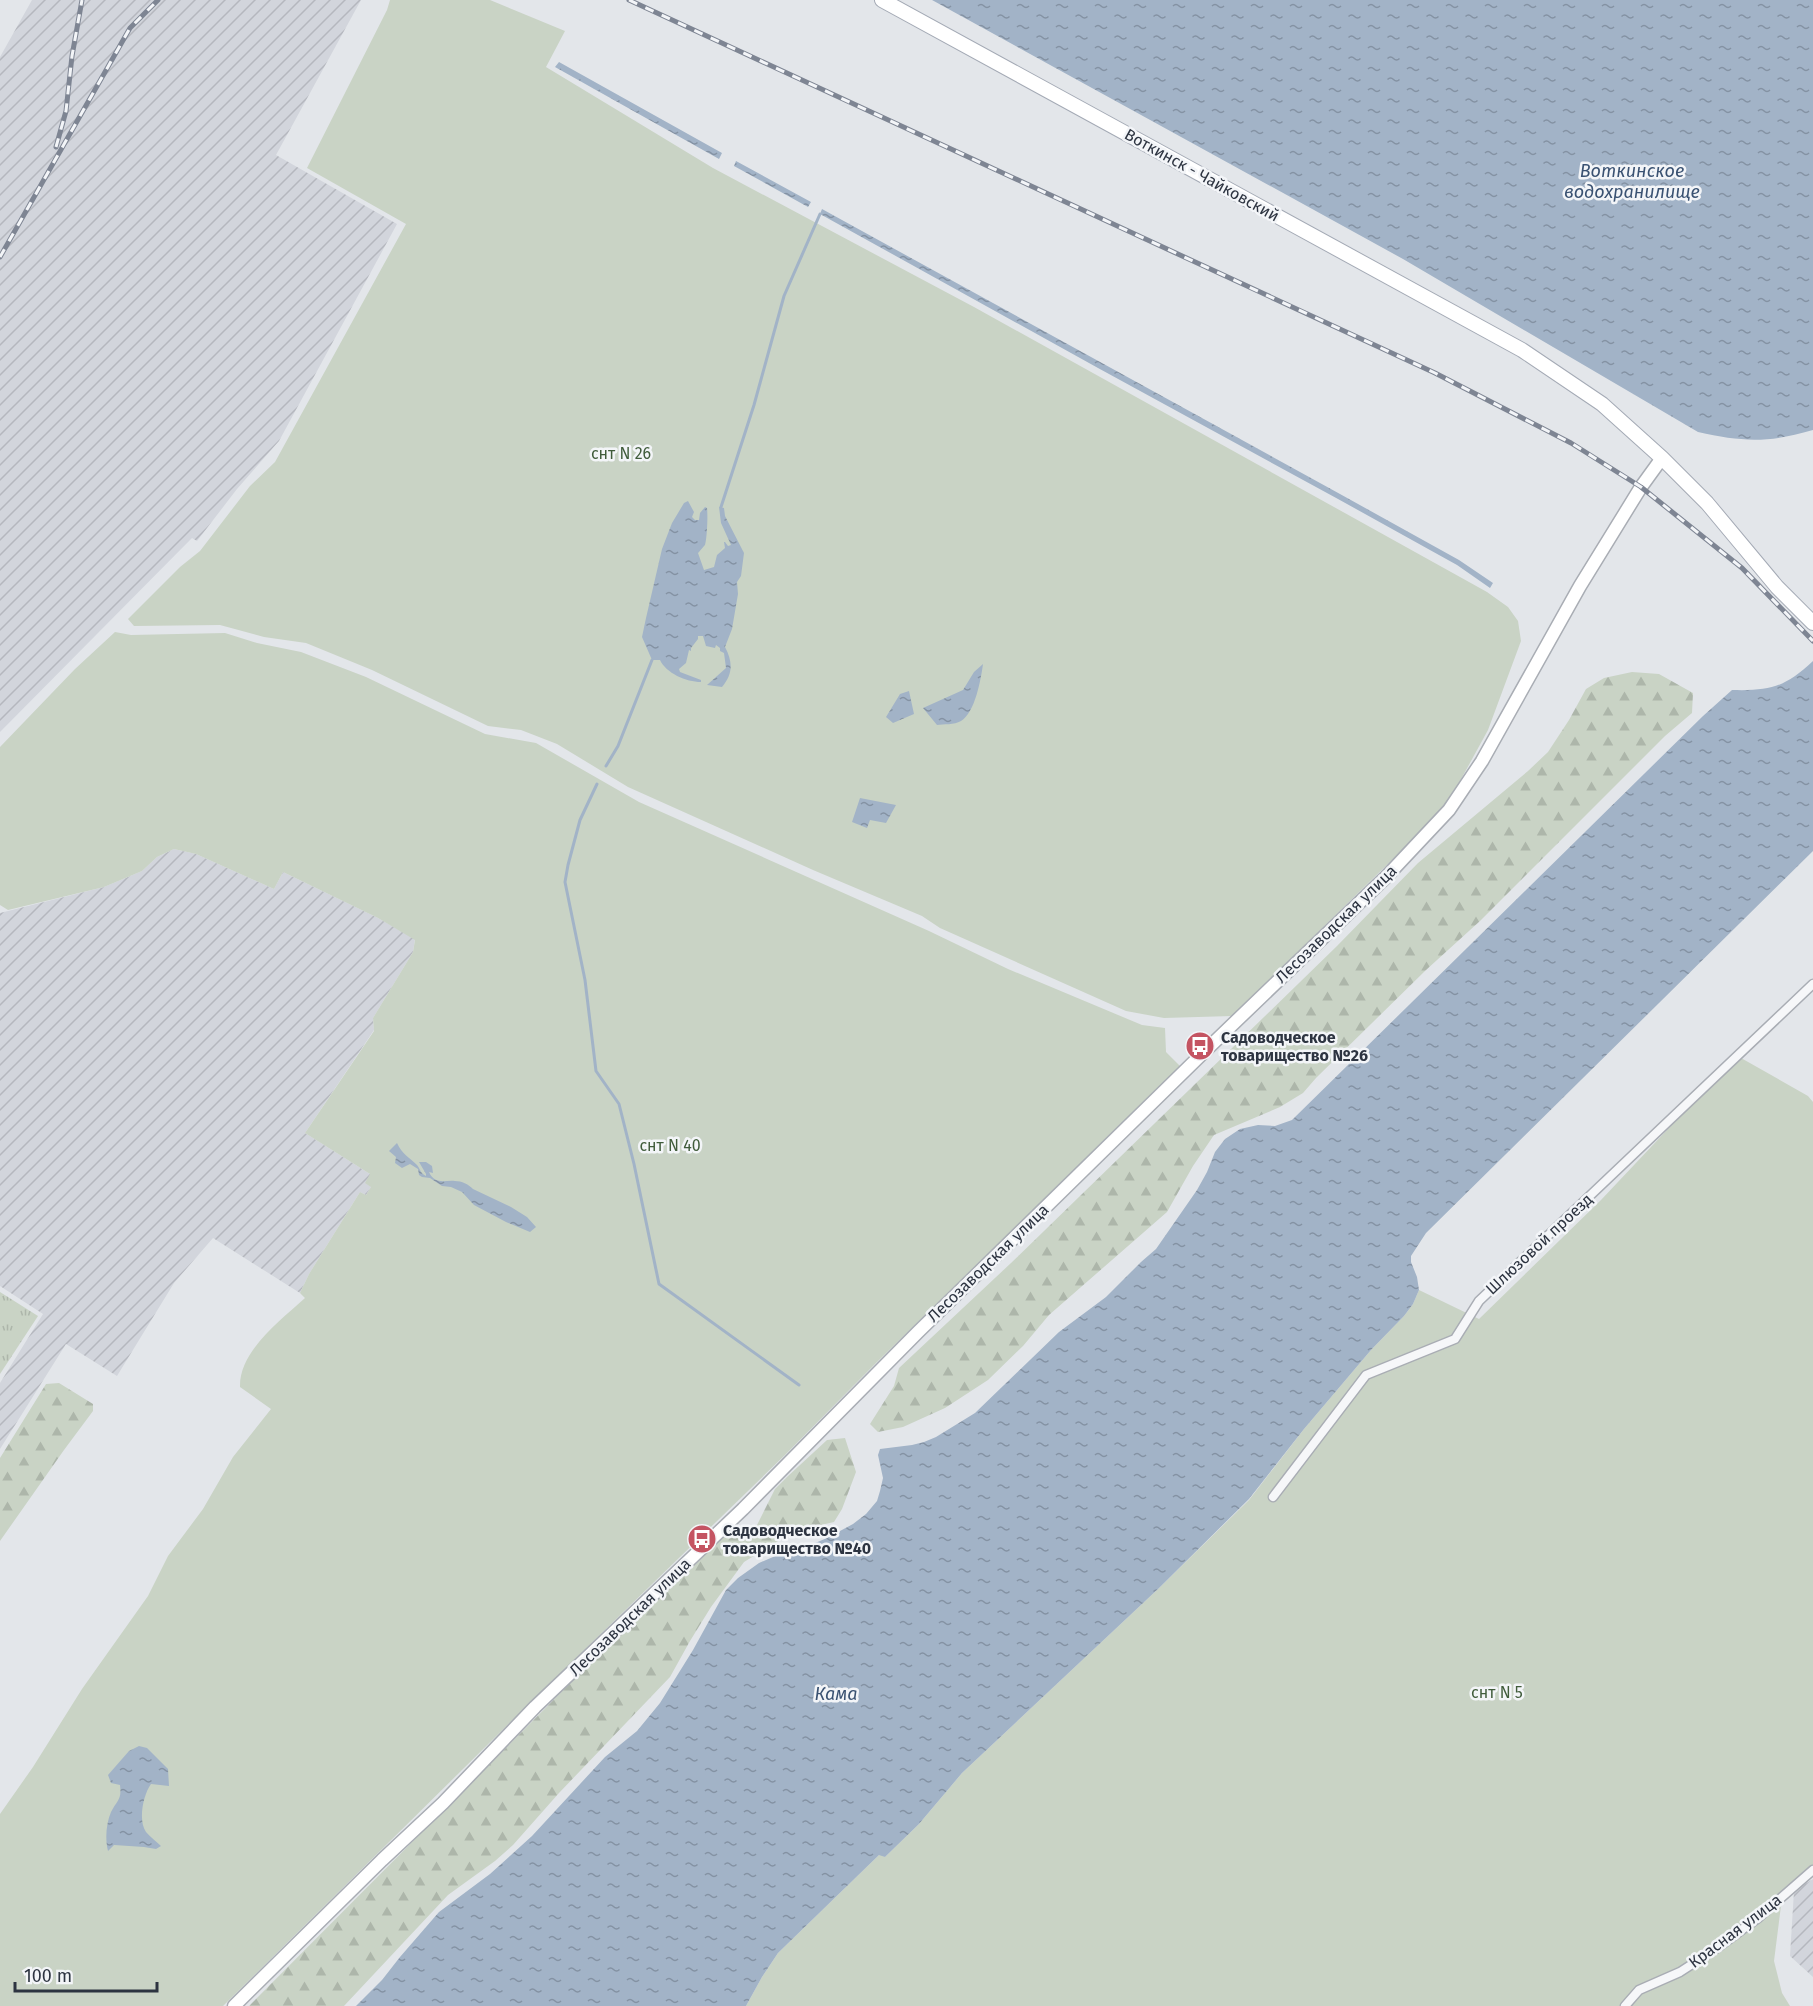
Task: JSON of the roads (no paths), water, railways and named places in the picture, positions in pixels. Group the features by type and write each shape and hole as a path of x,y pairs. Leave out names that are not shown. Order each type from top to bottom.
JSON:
{"main road":[{"name":"Воткинск - Чайковский","path":"882,0 1522,350 1602,404 1662,458 1707,503 1777,586 1813,623"}],"street":[{"name":"Лесозаводская улица","path":"234,2006 443,1803 535,1707 743,1509 918,1332 1189,1066 1386,878 1449,810 1482,761 1580,586 1641,487 1662,458"},
{"name":"Шлюзовой проезд","path":"1273,1497 1366,1375 1455,1339 1479,1300 1813,984"},
{"name":"Красная улица","path":"1624,2006 1639,1990 1680,1972 1717,1948 1758,1918 1813,1870"}],"water":[{"name":"Воткинское водохранилище","path":"932,0 1813,0 1813,430 1756,440 1728,438 1698,432 1403,259"},
{"path":"559,62 722,153 719,159 555,67"},
{"path":"736,161 811,202 808,207 734,166"},
{"path":"822,209 1459,560 1493,583 1490,588 1457,565 820,214"},
{"path":"688,501 694,512 692,517 695,520 699,520 700,513 705,507 707,508 706,542 698,553 704,570 714,567 717,555 725,548 724,542 728,546 731,545 721,523 719,507 724,508 725,516 744,553 741,576 737,582 738,594 732,629 725,647 730,663 730,673 722,687 707,685 726,668 724,653 716,645 715,648 706,646 703,636 698,636 691,651 689,650 686,663 679,669 680,672 701,680 701,682 677,676 660,660 652,660 642,637 662,549 672,523 684,503"},
{"name":"Кама","path":"1813,661 1813,851 1426,1233 1411,1256 1419,1290 1413,1304 1304,1429 1249,1499 1158,1589 962,1773 919,1824 885,1857 879,1855 778,1953 746,2006 356,2006 382,1980 439,1912 490,1874 532,1836 605,1757 637,1731 660,1703 726,1590 738,1578 759,1563 827,1538 866,1514 877,1501 883,1478 878,1455 880,1449 924,1442 975,1413 1059,1332 1106,1297 1156,1249 1197,1190 1215,1152 1225,1139 1240,1129 1258,1125 1275,1126 1292,1120 1732,690 1757,690 1777,686 1794,677"},
{"path":"983,664 977,695 966,717 955,723 937,725 923,708 963,690 974,672"},
{"path":"909,691 914,714 893,723 886,717 900,694"},
{"path":"860,798 896,805 886,823 870,820 867,828 852,822"},
{"path":"397,1143 403,1153 417,1165 424,1175 426,1176 419,1162 426,1162 432,1166 433,1173 429,1172 434,1179 465,1183 511,1207 527,1217 536,1227 530,1232 506,1222 474,1205 462,1192 442,1186 430,1178 422,1177 418,1169 410,1164 402,1168 395,1163 396,1157 389,1151"},
{"path":"139,1746 147,1748 168,1769 169,1786 151,1784 143,1808 144,1827 161,1846 156,1849 114,1845 108,1851 106,1837 108,1821 120,1797 120,1785 111,1783 108,1775 129,1751"}],"waterway":[{"path":"721,507 754,405 784,296 820,214"},
{"path":"606,766 618,746 652,660"},
{"path":"597,784 580,820 565,882 585,980 596,1071 619,1104 659,1284 799,1385"}],"railway":[{"path":"56,147 66,111 72,56 82,0"},
{"path":"0,257 130,28 158,0"},
{"path":"629,0 1435,373 1571,443 1641,487 1742,568 1813,641"}],"place":[{"name":"Садоводческое товарищество №26","path":"1200,1046"},
{"name":"Садоводческое товарищество №40","path":"702,1539"}],"park label":[{"name":"снт N 26","path":"621,453"},
{"name":"снт N 40","path":"670,1145"},
{"name":"снт N 5","path":"1497,1692"}]}
